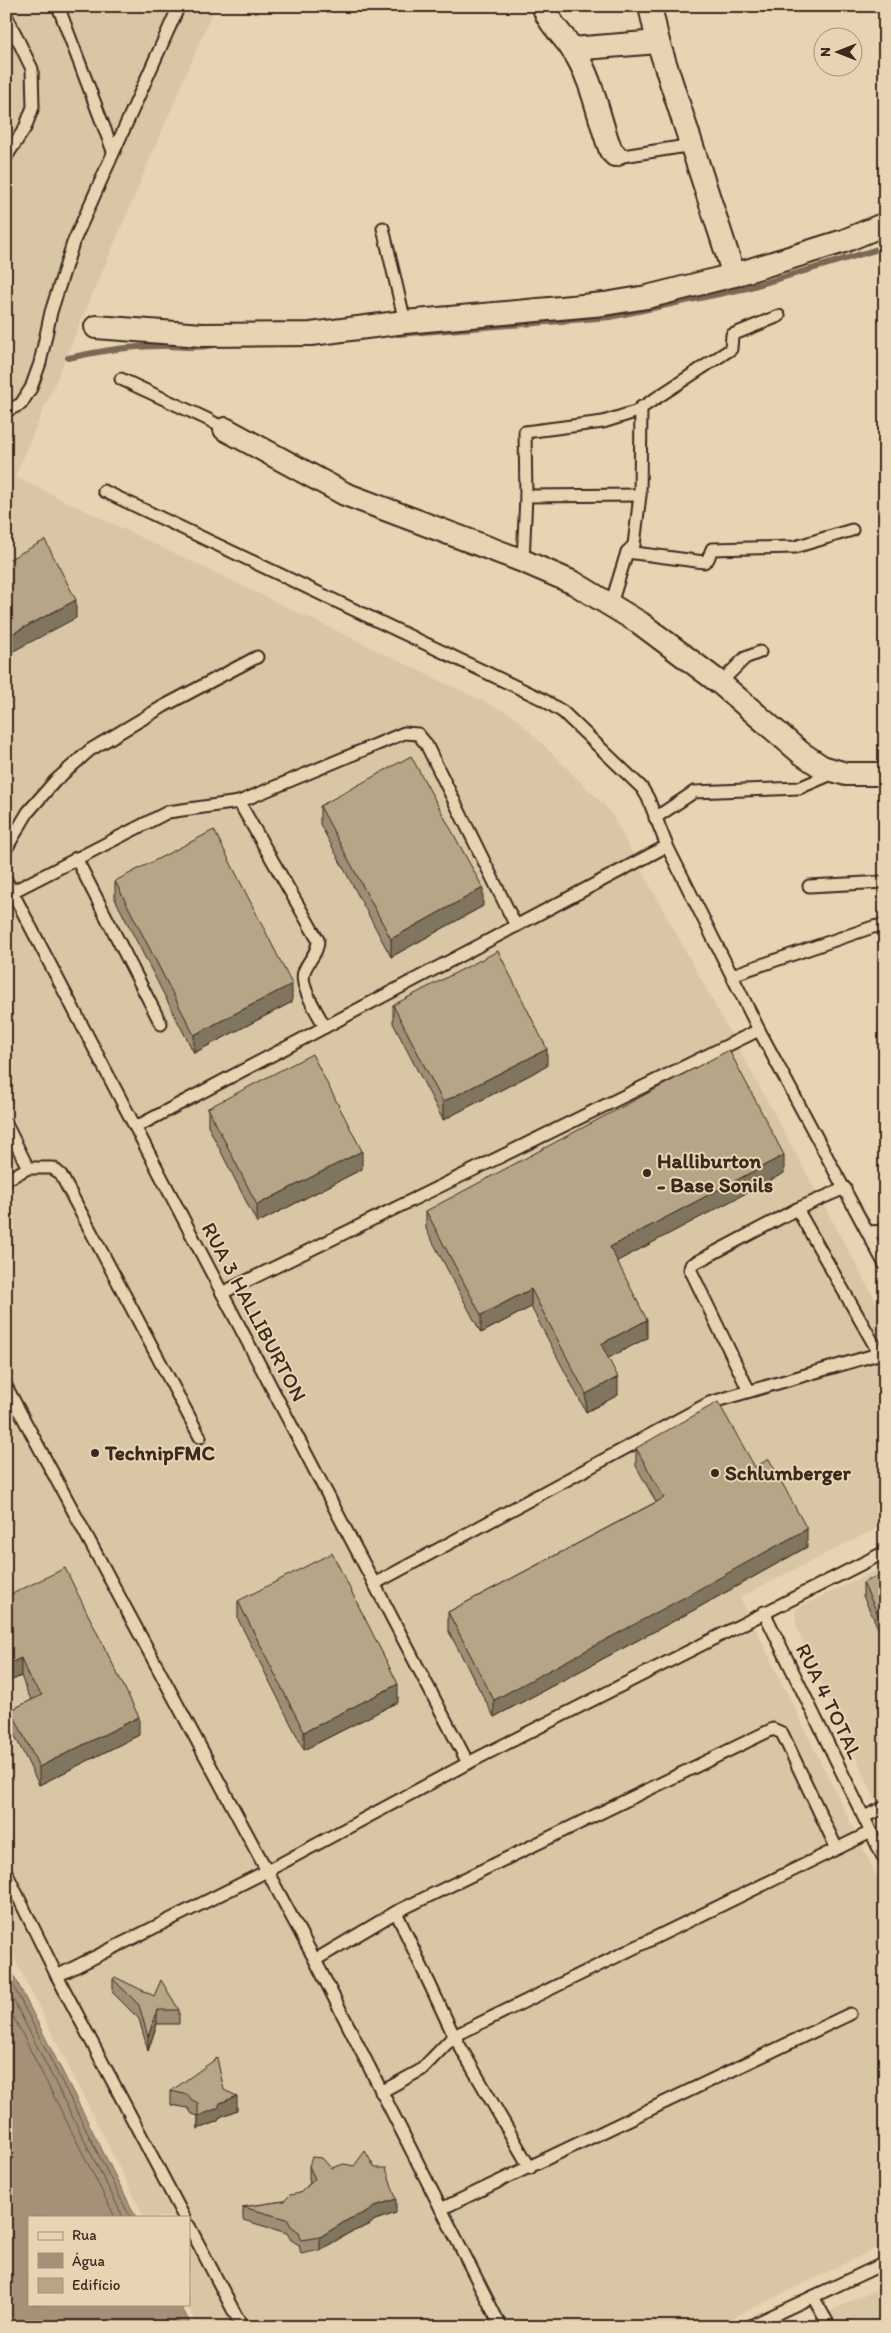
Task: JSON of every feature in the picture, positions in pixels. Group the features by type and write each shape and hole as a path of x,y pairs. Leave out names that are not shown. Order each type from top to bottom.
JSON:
{"street":[{"path":"542,6 552,25 572,49 588,82 606,140 615,155"},
{"path":"650,6 658,42 734,275"},
{"path":"572,49 658,42"},
{"path":"96,327 202,335 312,334 405,322 604,304 647,296 734,275 844,241 885,224"},
{"path":"225,429 345,494 523,561 574,583 640,623 720,683 801,753 822,767 855,774 885,774"}],"lane":[{"path":"58,6 113,151"},
{"path":"6,411 21,404 31,388 40,363 51,312 73,243 180,6"},
{"path":"6,15 9,28 32,69 33,107 25,128 6,157"},
{"path":"615,155 623,156 693,145"},
{"path":"383,228 405,322"},
{"path":"523,561 526,496 524,432 603,422 635,412 732,349 732,335 779,316"},
{"path":"121,379 208,418 225,429"},
{"path":"611,604 627,552 634,545 640,495 641,407"},
{"path":"104,491 542,699 564,712 642,788 668,846 759,1030 885,1265"},
{"path":"526,496 640,495"},
{"path":"627,552 704,562 708,559 712,549 795,547 852,530"},
{"path":"720,683 745,658 760,652"},
{"path":"6,849 28,812 49,787 90,750 164,706 257,657"},
{"path":"10,893 168,812 239,802 404,732 418,734 426,744 516,926"},
{"path":"655,818 694,792 799,788 838,771"},
{"path":"239,802 318,940 318,948 303,974 303,982 325,1027"},
{"path":"136,1127 668,846"},
{"path":"76,858 161,1024"},
{"name":"RUA 3 HALLIBURTON","path":"6,880 10,893 136,1127 468,1763"},
{"path":"809,886 885,882"},
{"path":"732,975 873,927 885,925"},
{"path":"222,1293 759,1030"},
{"path":"6,1124 28,1168"},
{"path":"6,1180 28,1168 53,1168 61,1175 200,1437"},
{"path":"749,1391 690,1269 691,1265 797,1209 845,1188"},
{"path":"374,1584 709,1403 882,1352 797,1209"},
{"path":"868,1232 885,1232"},
{"path":"6,1386 315,1960 501,2327"},
{"path":"57,1976 267,1872 468,1763 885,1552"},
{"name":"RUA 4 TOTAL","path":"764,1612 885,1861"},
{"path":"315,1960 396,1912 773,1729 782,1733 836,1847"},
{"path":"864,1817 885,1807"},
{"path":"381,2092 421,2070 454,2036 836,1847 871,1832"},
{"path":"6,1872 57,1976 183,2216"},
{"path":"396,1912 454,2036 530,2168"},
{"path":"441,2209 850,2014"},
{"path":"190,2228 242,2327"},
{"path":"748,2327 885,2263"},
{"path":"813,2297 830,2327"}],"shaded area":[{"path":"6,6 215,6 15,477 514,716 609,810 885,1318 885,1524 740,1597 885,1893 885,2244 714,2327 199,2327 188,2306 190,2306 190,2216 143,2216 6,1942"},
{"path":"885,1566 885,1821 797,1629 795,1609"},
{"path":"885,2284 885,2327 799,2327"}],"water":[{"path":"6,1960 135,2216 28,2216 28,2306 181,2306 192,2327 6,2327"}],"building":[{"path":"45,540 76,600 6,637 6,561"},
{"path":"411,756 483,888 391,939 320,806"},
{"path":"214,830 292,984 194,1035 115,881"},
{"path":"498,951 547,1049 443,1102 393,1005"},
{"path":"729,1050 784,1155 610,1247 647,1320 601,1344 618,1377 586,1394 531,1289 481,1315 426,1211"},
{"path":"312,1054 362,1151 257,1205 208,1108"},
{"path":"718,1402 755,1467 769,1459 807,1529 494,1700 448,1612 664,1498 636,1448"},
{"path":"332,1553 398,1684 304,1732 238,1601"},
{"path":"65,1568 139,1717 39,1767 11,1710 42,1695 28,1676 21,1658 6,1665 6,1597"},
{"path":"885,1572 885,1629 863,1583"},
{"path":"115,1977 154,1996 161,1980 179,2010 157,2010 148,2037 139,2005 113,1979"},
{"path":"217,2058 224,2090 237,2096 220,2103 218,2108 198,2116 198,2103 188,2095 171,2091"},
{"path":"365,2151 375,2168 386,2168 396,2199 375,2206 369,2211 349,2219 320,2237 301,2240 299,2232 291,2226 287,2219 243,2207 284,2201 290,2195 300,2193 315,2179 309,2166 312,2157 322,2158 331,2168 344,2164 354,2166"}],"waterway":[{"path":"398,334 610,317 747,288 885,247"},
{"path":"68,358 130,348 214,345"}],"place":[{"name":"Halliburton - Base Sonils","path":"647,1173"},
{"name":"TechnipFMC","path":"95,1453"},
{"name":"Schlumberger","path":"715,1473"}]}
